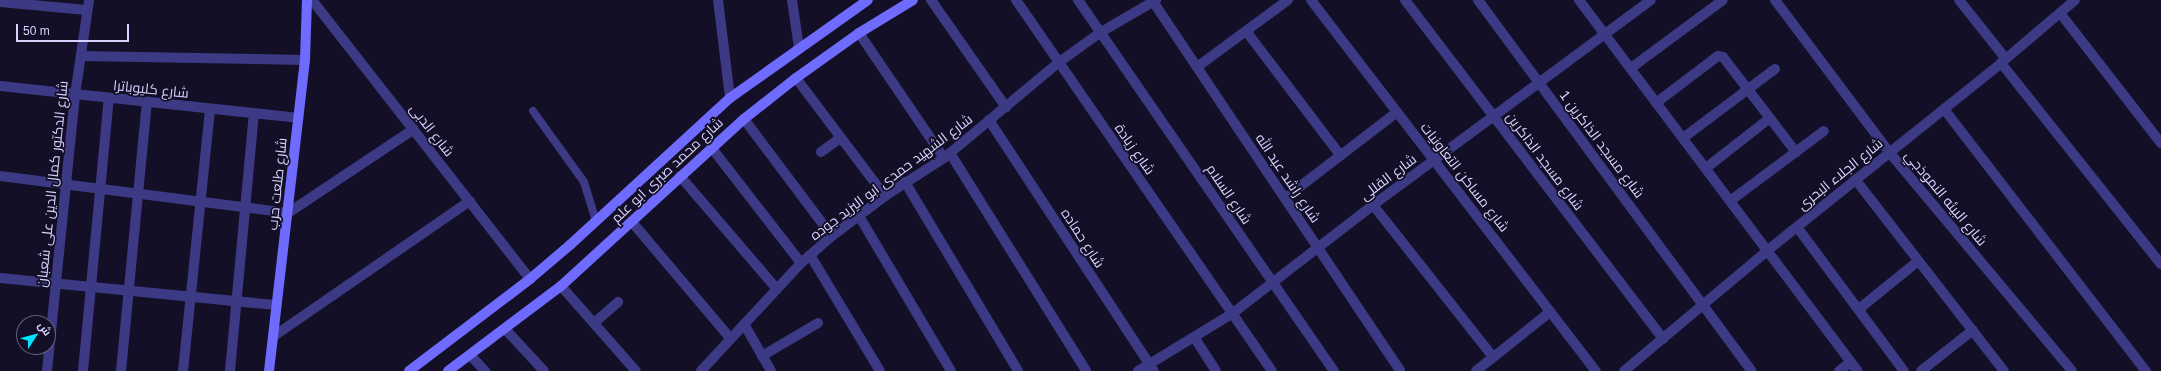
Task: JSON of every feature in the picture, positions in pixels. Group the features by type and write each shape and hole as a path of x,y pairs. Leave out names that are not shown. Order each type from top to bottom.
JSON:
{"street":[{"name":"شارع طلعت حرب","path":"270,371 305,60 307,0"},
{"name":"شارع الدبى","path":"312,0 530,278"},
{"path":"718,0 730,98"},
{"path":"792,0 799,48"},
{"name":"شارع محمد صبرى ابو علم","path":"409,371 530,278 596,221 730,98 868,0"},
{"name":"شارع محمد صبرى ابو علم","path":"448,371 470,356 561,286 632,222 711,147 744,119 796,78 859,33 913,0"},
{"path":"931,0 1006,107"},
{"name":"شارع زيادة","path":"1016,0 1058,63 1272,371"},
{"name":"شارع السلام","path":"1078,0 1334,371"},
{"path":"1197,67 1288,0"},
{"name":"شارع مساكن التعاونيات","path":"1311,0 1596,371"},
{"name":"شارع مسجد الذاكرين","path":"1405,0 1663,339"},
{"name":"شارع مسجد الذاكرين 1","path":"1478,0 1752,371"},
{"name":"شارع القللى","path":"1138,371 1152,368 1194,337 1233,313 1274,284 1317,247 1540,84 1651,0"},
{"path":"1631,68 1723,0"},
{"name":"شارع البيئه النموذجي","path":"1775,0 1889,152 2072,371"},
{"path":"1959,0 2004,61 2161,264"},
{"name":"شارع الجلاء البحرى","path":"1624,371 1797,226 2004,61 2075,0"},
{"name":"شارع الشهيد حمدى ابو اليزيد جوده","path":"702,371 730,338 801,263 832,236 885,196 947,155 1058,63 1101,32 1154,1"},
{"name":"شارع راشد عبد الله","path":"1154,1 1400,371"},
{"path":"1583,1 1606,35 1858,371"},
{"path":"0,2 88,5"},
{"name":"شارع الدكتور كمال الدين على شعبان","path":"47,371 75,95 88,5"},
{"path":"2060,13 2161,143"},
{"path":"1246,31 1340,155"},
{"path":"859,33 947,155 1086,371"},
{"path":"81,56 305,60"},
{"path":"1656,102 1718,56 1725,58 1796,152"},
{"path":"1683,138 1775,69"},
{"path":"796,78 885,196"},
{"name":"شارع كليوباترا","path":"0,86 298,118"},
{"path":"83,371 109,98"},
{"path":"121,371 146,102"},
{"path":"183,371 210,109"},
{"path":"1944,109 2146,371"},
{"path":"1285,198 1397,112"},
{"path":"230,371 254,114"},
{"path":"1706,168 1770,118"},
{"path":"744,119 832,236"},
{"name":"شارع حماده","path":"989,120 1152,368"},
{"path":"0,176 288,213 414,129"},
{"path":"1730,201 1824,131"},
{"path":"821,152 840,138"},
{"path":"711,147 801,263"},
{"path":"680,176 777,289"},
{"path":"1855,179 2004,371"},
{"path":"905,182 1018,371"},
{"path":"274,336 470,201"},
{"path":"1373,205 1493,358"},
{"path":"858,216 951,371"},
{"path":"632,222 730,338"},
{"path":"1797,226 1904,371"},
{"path":"810,255 880,371"},
{"path":"1859,309 1918,261"},
{"path":"0,278 277,305"},
{"path":"561,286 636,371"},
{"path":"594,323 618,302"},
{"path":"1476,371 1550,312"},
{"path":"762,356 818,323"},
{"path":"744,324 771,371"},
{"path":"505,329 544,371"},
{"path":"1921,371 1973,330"},
{"path":"1194,337 1216,371"},
{"path":"470,356 485,371"},
{"path":"1839,371 1851,362"}],"lane":[{"path":"533,111 584,182 596,221"}]}
